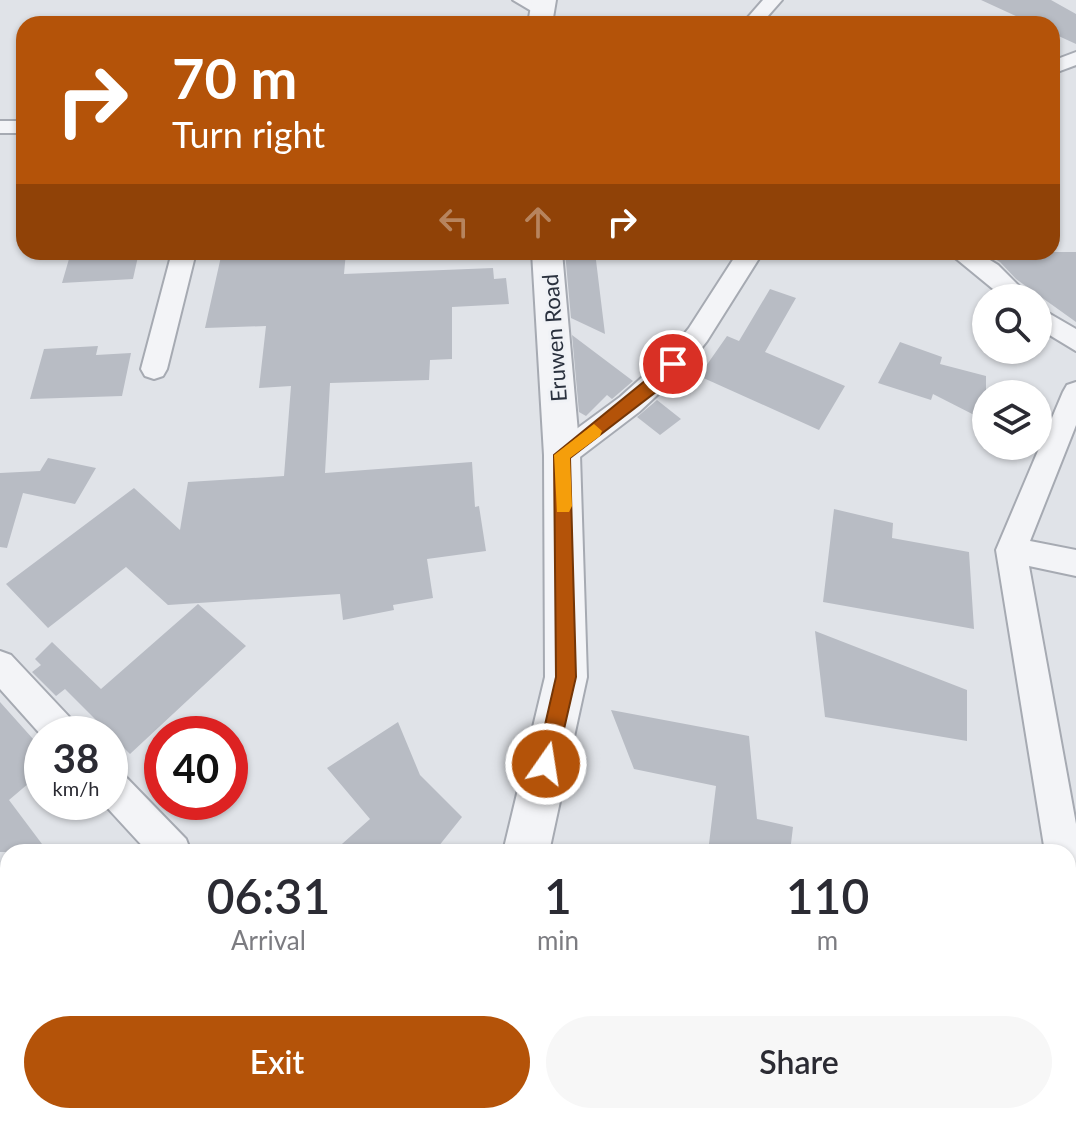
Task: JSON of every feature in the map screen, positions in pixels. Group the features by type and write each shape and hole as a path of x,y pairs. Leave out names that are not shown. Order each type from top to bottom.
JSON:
{"street":[{"path":"758,16 773,0"},
{"path":"154,369 182,260"},
{"name":"Eruwen Road","path":"528,844 566,677 562,455 548,260"},
{"path":"562,455 655,384 692,344 734,271 744,260"},
{"path":"973,260 1004,284"},
{"path":"1052,326 1076,342"},
{"path":"1062,844 1011,550 1076,392"},
{"path":"1011,550 1076,563"},
{"path":"0,666 46,716"},
{"path":"128,804 165,844"}],"building":[{"path":"981,0 1051,0 1076,14 1076,44 1060,37 1060,16 1016,16"},
{"path":"1060,252 1076,252 1076,322 1052,305 1052,284 1023,284 997,260 1060,260"},
{"path":"69,260 137,260 133,279 62,283"},
{"path":"220,260 345,260 344,274 493,268 494,279 506,278 509,304 452,307 452,359 430,360 429,380 330,383 325,473 472,462 475,507 479,506 486,551 427,559 433,598 393,605 394,610 343,620 340,594 168,605 126,567 48,628 6,584 134,488 180,530 188,482 284,476 291,386 259,388 266,326 205,328"},
{"path":"566,260 596,260 605,334 571,318"},
{"path":"770,289 796,298 765,352 845,386 819,430 699,376 727,336 739,341"},
{"path":"572,335 633,381 612,399 607,395 586,416 579,412"},
{"path":"900,342 942,357 940,364 986,376 986,380 972,380 972,414 933,394 931,400 878,383"},
{"path":"98,346 96,355 131,353 122,396 30,399 44,349"},
{"path":"657,400 681,419 660,435 637,417"},
{"path":"48,458 96,468 75,504 23,493 7,548 0,547 0,473 40,471"},
{"path":"834,509 893,523 892,538 969,552 974,629 823,602"},
{"path":"198,604 246,646 171,716 144,716 144,741 130,754 128,716 92,716 65,689 56,696 32,672 41,665 35,659 52,642 101,689"},
{"path":"815,631 967,690 967,741 825,717"},
{"path":"0,702 24,729 24,787 9,800 42,844 0,844"},
{"path":"611,710 749,736 757,819 793,827 791,844 709,844 716,786 634,769"},
{"path":"398,722 420,775 462,817 440,844 342,844 370,819 327,768"}],"slow traffic":[{"path":"563,506 562,455 594,431"}],"route":[{"path":"546,764 566,677 562,455 655,384 673,364"}]}
